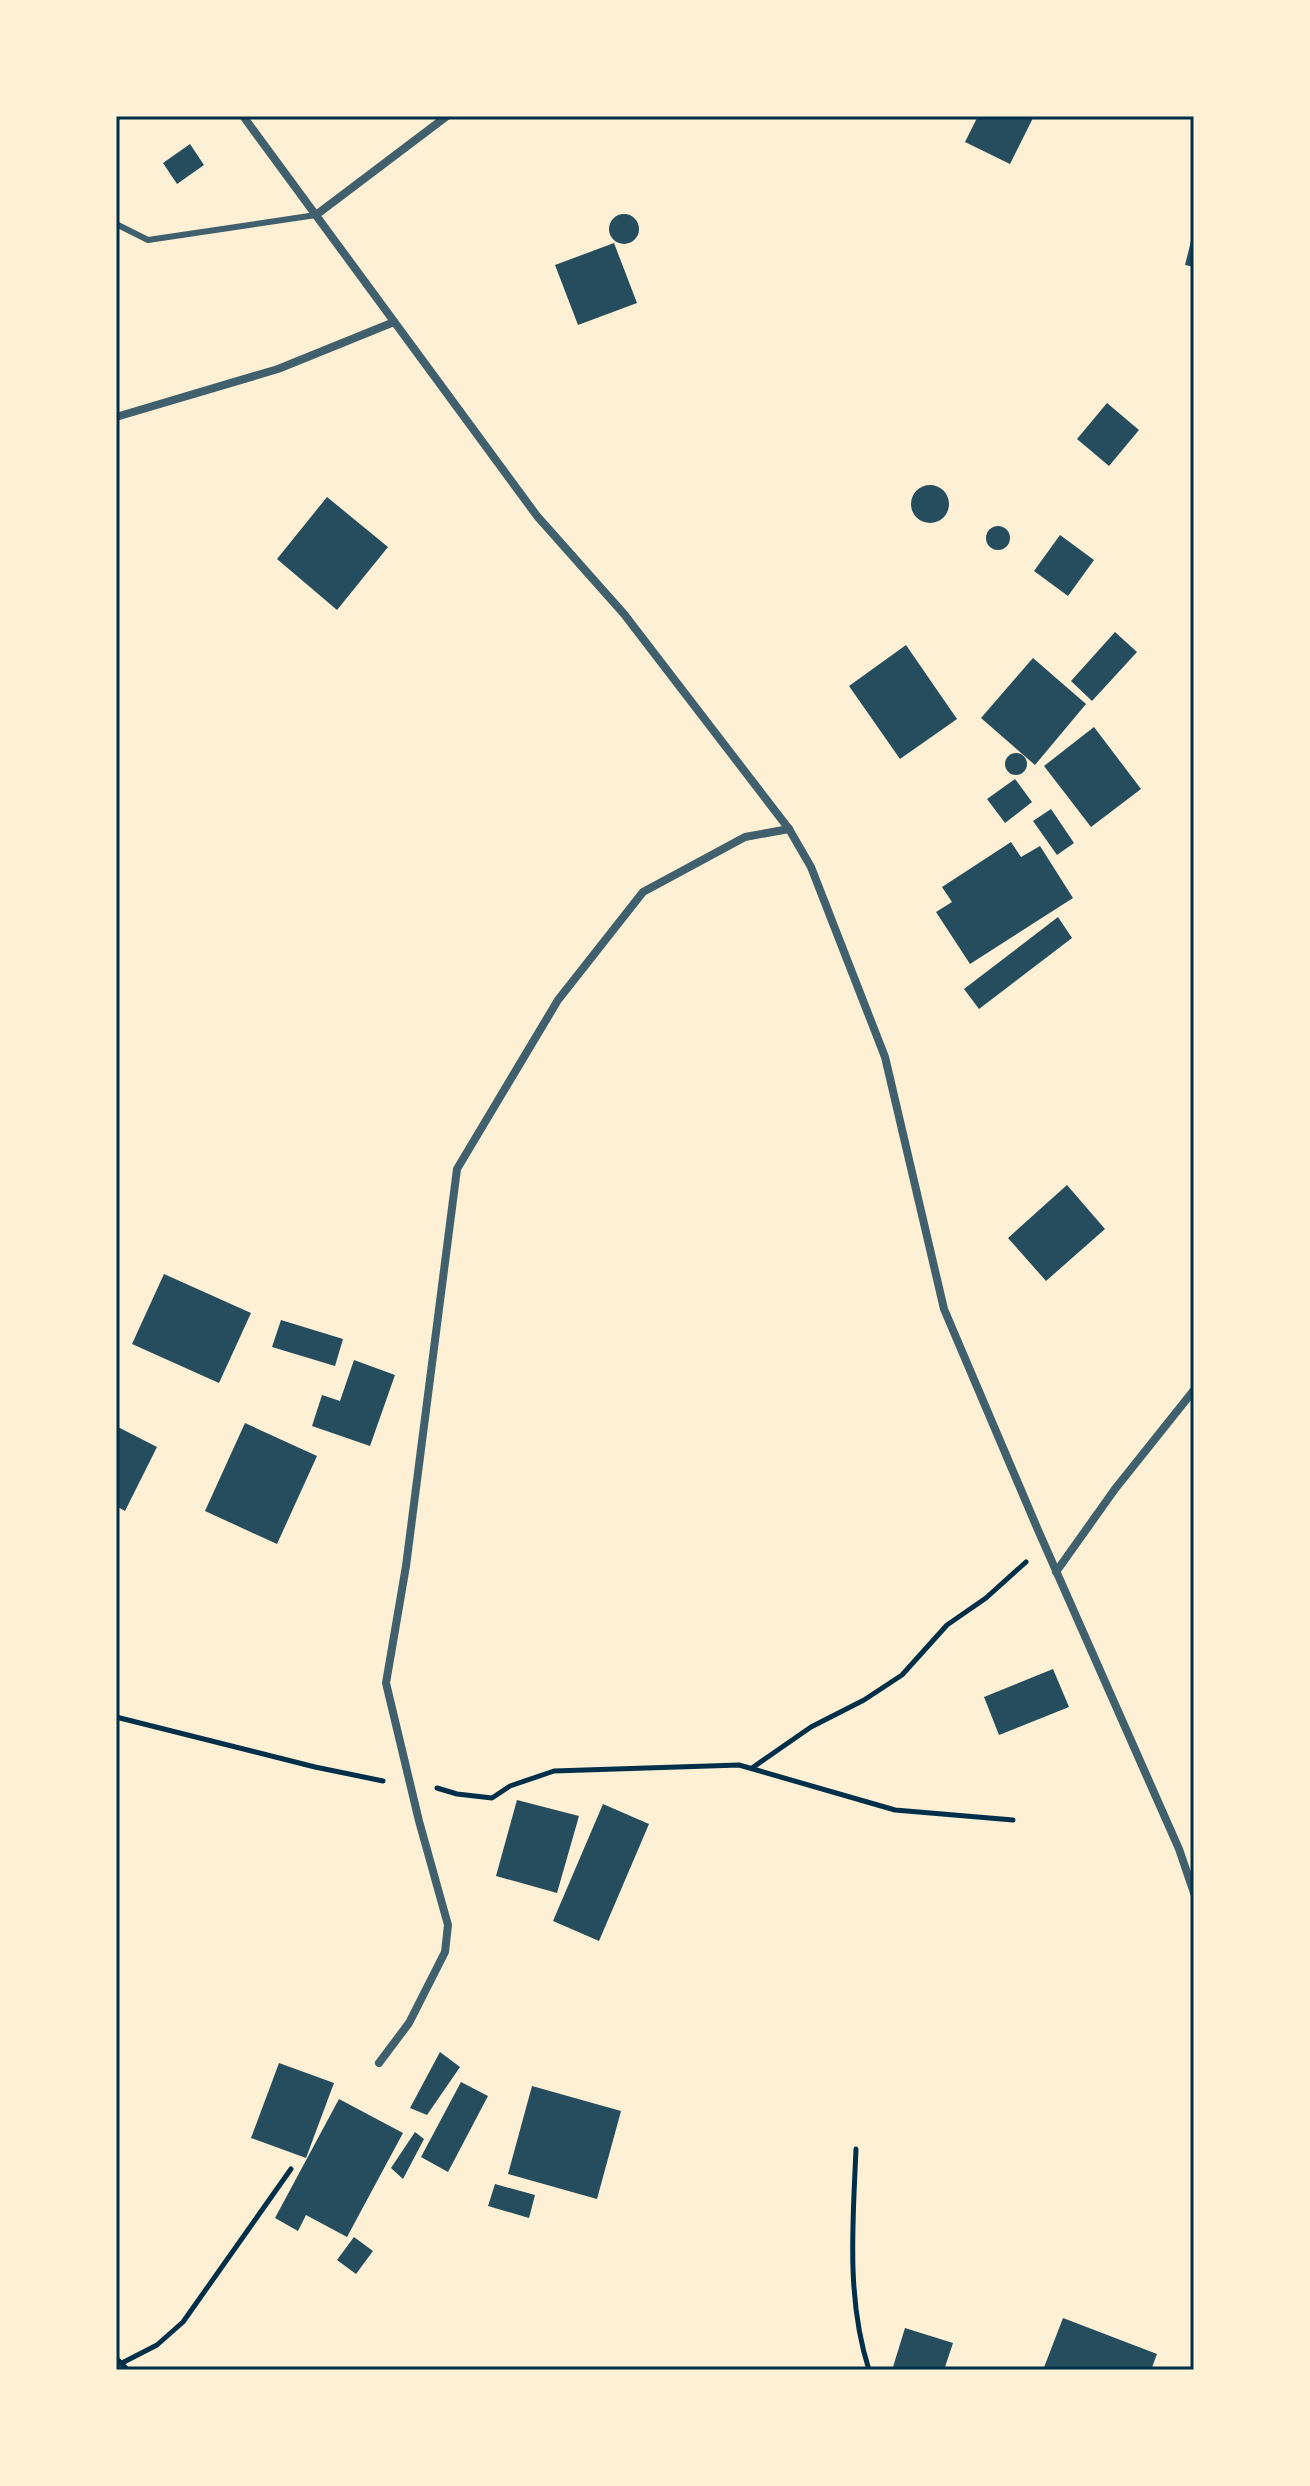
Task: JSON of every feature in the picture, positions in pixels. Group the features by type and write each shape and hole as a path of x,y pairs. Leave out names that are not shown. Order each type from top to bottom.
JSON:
{"street":[{"path":"243,116 537,516 624,614 789,829 811,867 885,1057 944,1309 1179,1849 1194,1893"},
{"path":"316,215 447,116"},
{"path":"116,417 278,369 394,322"},
{"path":"379,2063 409,2023 445,1952 448,1925 386,1683 406,1566 457,1169 558,1000 643,892 745,837 789,829"},
{"path":"1055,1570 1194,1390"}],"lane":[{"path":"116,224 148,240 316,215"}],"path":[{"path":"751,1768 811,1727 864,1700 902,1675 947,1625 986,1598 1038,1552 1055,1570"},
{"path":"116,1717 315,1767 492,1798 510,1786 554,1771 739,1765 895,1810 1013,1820"},
{"path":"856,2149 851,2248 860,2342 869,2370"},
{"path":"117,2362 157,2345 183,2322 291,2169"},
{"path":"117,2362 128,2370"}],"building":[{"path":"978,116 1034,116 1010,164 965,142"},
{"path":"190,144 204,165 177,184 163,163"},
{"path":"624,214 634,219 639,229 634,239 624,244 614,239 609,229 614,219"},
{"path":"1194,233 1194,267 1185,265"},
{"path":"614,243 637,303 578,325 555,265"},
{"path":"1107,403 1139,430 1109,466 1077,439"},
{"path":"930,485 944,490 949,504 944,518 930,523 916,518 911,504 916,490"},
{"path":"327,497 388,547 337,610 277,559"},
{"path":"998,526 1006,530 1010,538 1006,546 998,550 990,546 986,538 990,530"},
{"path":"1060,535 1094,560 1068,596 1034,571"},
{"path":"1115,632 1137,652 1092,701 1071,681"},
{"path":"906,645 957,719 900,759 849,686"},
{"path":"1033,658 1086,704 1035,765 981,718"},
{"path":"1094,727 1141,789 1091,827 1044,766"},
{"path":"1016,753 1024,756 1027,764 1024,772 1016,775 1008,772 1005,764 1008,756"},
{"path":"1015,779 1032,802 1005,823 987,799"},
{"path":"1051,809 1074,843 1057,855 1033,821"},
{"path":"1011,842 1021,857 1040,846 1073,898 970,964 936,912 952,902 942,887"},
{"path":"1058,917 1072,938 979,1009 964,989"},
{"path":"1067,1185 1105,1229 1046,1281 1008,1238"},
{"path":"164,1274 251,1313 219,1383 132,1344"},
{"path":"281,1320 343,1339 335,1366 272,1347"},
{"path":"354,1360 395,1375 370,1446 312,1426 322,1395 340,1401"},
{"path":"245,1423 317,1456 277,1544 205,1511"},
{"path":"116,1426 157,1447 125,1511 116,1506"},
{"path":"1053,1669 1069,1707 999,1735 984,1697"},
{"path":"517,1800 579,1816 557,1893 496,1876"},
{"path":"603,1804 649,1824 599,1941 553,1921"},
{"path":"440,2052 460,2067 427,2115 410,2108"},
{"path":"279,2063 334,2083 306,2158 251,2138"},
{"path":"461,2082 488,2096 448,2172 421,2157"},
{"path":"532,2086 621,2111 597,2199 508,2174"},
{"path":"339,2099 403,2133 347,2237 306,2215 298,2231 275,2218"},
{"path":"415,2132 424,2139 403,2179 391,2168"},
{"path":"495,2184 535,2195 529,2218 488,2206"},
{"path":"354,2237 373,2251 356,2274 337,2260"},
{"path":"1063,2318 1157,2354 1151,2370 1043,2370"},
{"path":"905,2328 953,2343 944,2370 903,2370 893,2367"}]}
